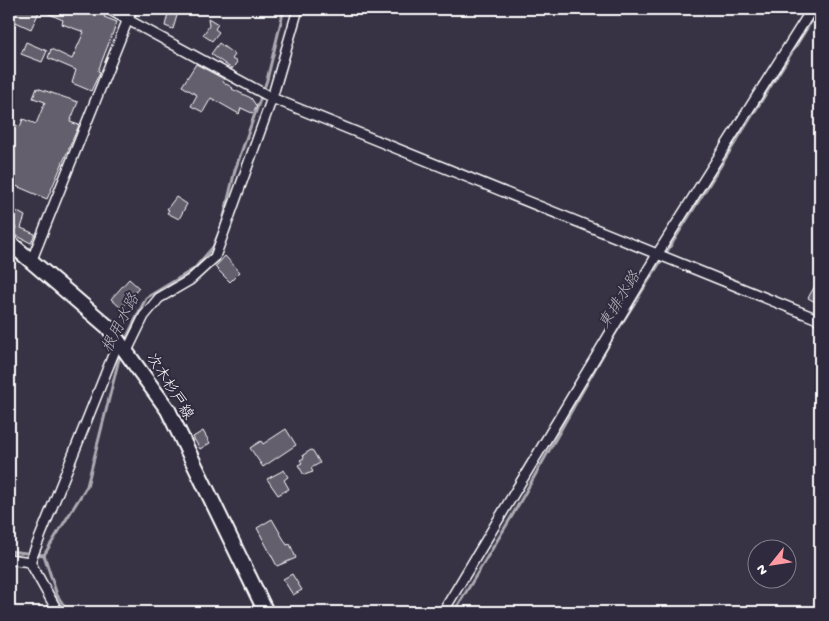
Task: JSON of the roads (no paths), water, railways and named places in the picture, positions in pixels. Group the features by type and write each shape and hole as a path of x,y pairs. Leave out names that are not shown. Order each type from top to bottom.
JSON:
{"main road":[{"name":"次木杉戸線","path":"9,242 108,327 168,410 266,612"}],"street":[{"path":"108,9 272,98 820,320"},
{"path":"31,262 132,9"},
{"path":"30,562 123,346 159,298 190,280 215,257 272,98 298,9"},
{"path":"442,612 658,253 812,9"},
{"path":"9,559 30,562"},
{"path":"30,562 58,612"}],"waterway":[{"name":"根用水路","path":"124,343 146,298 194,269 213,247 222,225 235,170 267,80 284,9"},
{"name":"東排水路","path":"454,612 512,516 612,339 819,9"},
{"name":"根用水路","path":"68,612 57,595 44,555 87,486 121,351"},
{"path":"9,551 44,555"}]}
